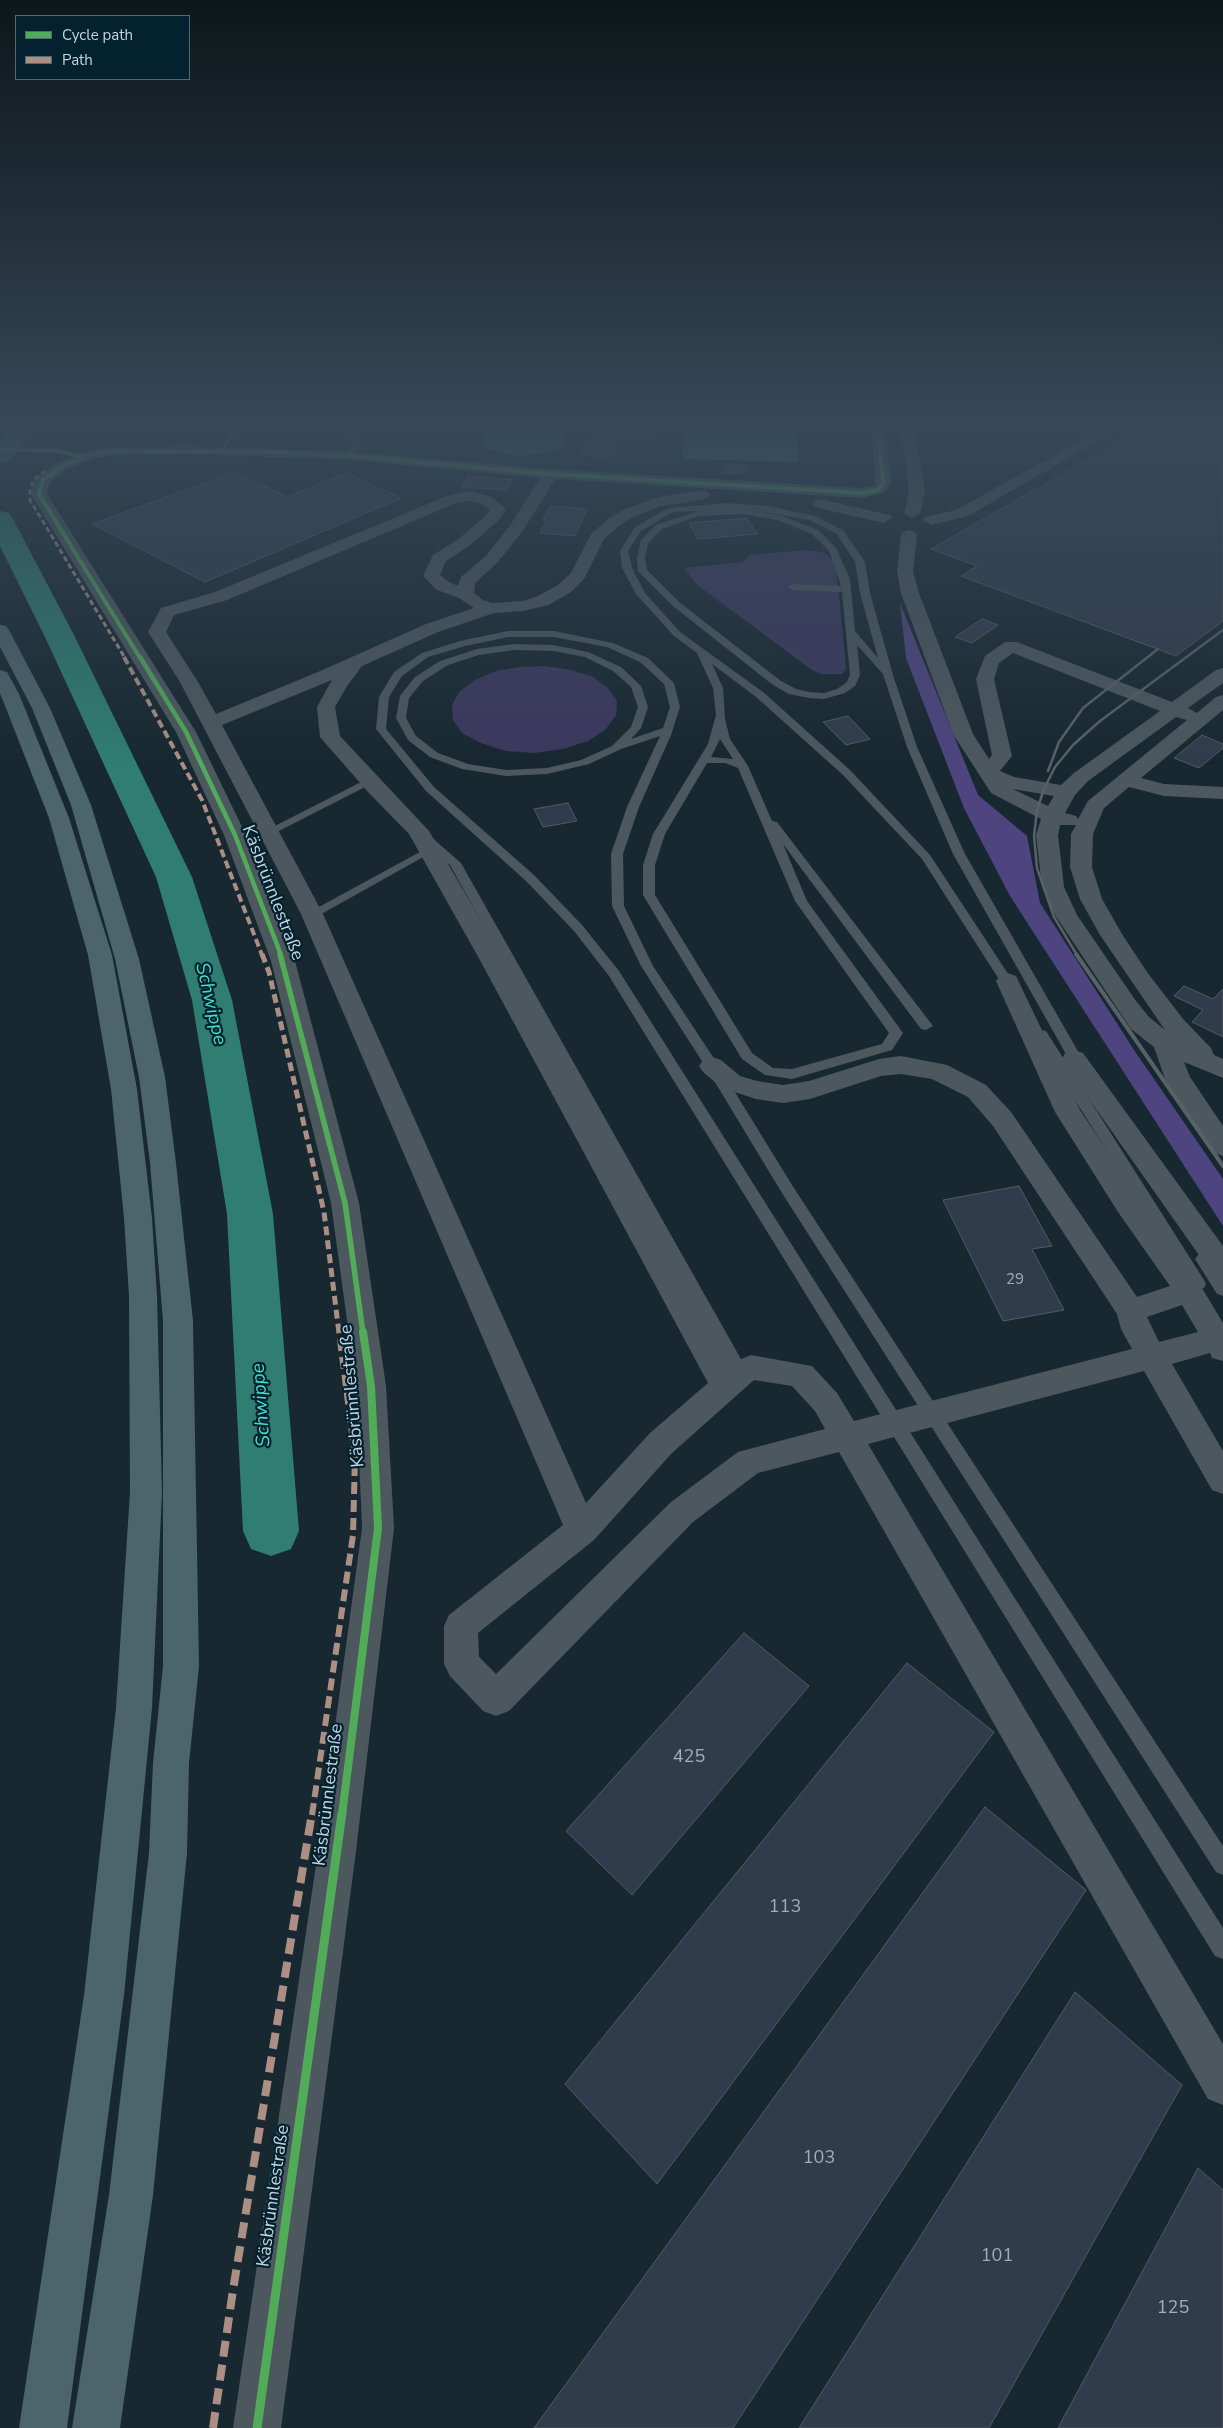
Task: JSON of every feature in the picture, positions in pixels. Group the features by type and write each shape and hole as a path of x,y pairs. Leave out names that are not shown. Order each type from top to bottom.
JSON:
{"highway":[{"path":"0,630 41,708 81,805 122,941 152,1077 163,1163 178,1321 181,1666 171,1764 168,1853 131,2195 96,2428"},
{"path":"0,676 10,694 60,818 100,955 124,1089 138,1218 143,1296 146,1492 134,1708 104,1995 43,2428"}],"street":[{"name":"Käsbrünnlestraße","path":"66,538 186,732 235,835 283,961 345,1203 372,1386 378,1528 334,1871 257,2428"},
{"path":"358,538 221,596 167,612 158,632 189,682 312,914 582,1530"},
{"path":"469,538 438,558 431,576 443,586 465,594 477,604 492,608"},
{"path":"465,594 466,581 492,559 511,549 522,538"},
{"path":"211,723 355,663 432,628 492,608 523,606 542,601 564,589 578,575 596,538"},
{"path":"909,538 906,550 905,571 910,593 963,734 998,789 1052,817 1086,823"},
{"path":"988,774 1002,756 985,678 992,660 1012,646 1200,719"},
{"path":"355,663 338,684 326,707 330,737 424,840 732,1379"},
{"path":"1216,1066 1165,1042 1140,1023 1128,1008 1066,916 1053,887 1047,835 1052,817 1066,792 1081,777 1176,710 1223,674"},
{"path":"1216,1066 1174,1025 1111,935 1091,899 1081,868 1082,834 1095,806 1124,780 1223,701"},
{"path":"988,774 1009,782 1066,792"},
{"path":"1124,780 1164,790 1223,793"},
{"path":"1008,981 1068,1112 1128,1205 1197,1293 1223,1349"},
{"path":"1165,1042 1178,1079 1223,1146"},
{"path":"1074,1059 1120,1126 1223,1266"},
{"path":"712,1066 731,1082 756,1090 783,1094 810,1090 879,1068 902,1065 938,1070 977,1091 1002,1119 1131,1311 1136,1329 1223,1480"},
{"path":"1131,1311 1197,1293"},
{"path":"1223,1338 749,1462 682,1512 496,1699 462,1664 461,1626 582,1530 661,1443 732,1379 751,1367 801,1375 826,1402 1223,2084"}],"lane":[{"path":"632,538 624,551 627,568 641,594 677,634 759,694 846,772 926,857 1008,981"},
{"path":"648,538 644,542 641,558 643,571 676,604 777,683 793,692 824,696 842,691 852,684 855,675 845,579 833,550 821,538"},
{"path":"844,538 860,562 865,593 888,676 912,747 959,854 1074,1059 1223,1290"},
{"path":"793,587 846,589"},
{"path":"850,631 888,676"},
{"path":"1223,1865 787,1189 712,1066 647,966 618,906 617,854 633,807 667,730 675,707 669,683 644,660 610,645 554,634 508,634 463,642 425,655 398,674 384,697 381,729 430,789 530,878 578,928 614,974 1223,1948"},
{"path":"616,748 636,728 643,707 636,686 617,668 588,655 553,648 524,647 477,652 444,663 419,679 404,698 402,718 412,738 434,755 466,767 506,772 547,771 585,762 616,748 667,730"},
{"path":"701,652 718,688 725,739 743,766 755,798 801,901 896,1033 887,1048 792,1074 770,1072 747,1056 649,895 649,865 659,834 713,744 721,715"},
{"path":"704,760 726,760 743,766"},
{"path":"269,832 369,781"},
{"path":"755,798 926,1026"},
{"path":"312,914 424,840"}],"shaded area":[{"path":"808,550 825,553 834,562 846,669 842,674 821,674 812,670 696,584 684,568 742,562 750,555"},
{"path":"900,603 978,795 1027,836 1040,903 1134,1050 1223,1179 1223,1226 1010,896 964,808 906,658"},
{"path":"546,666 571,670 593,677 608,688 617,701 616,715 606,729 588,741 563,749 534,753 506,751 481,743 462,733 453,720 452,705 459,692 475,680 496,671 520,667"}],"building":[{"path":"120,538 307,538 205,582"},
{"path":"950,538 1223,538 1223,621 1176,656 961,576 977,566 931,549"},
{"path":"982,619 998,625 972,643 955,637"},
{"path":"848,716 870,739 846,745 823,722"},
{"path":"1202,735 1223,744 1223,748 1199,768 1174,758"},
{"path":"568,803 577,821 543,827 534,809"},
{"path":"1184,986 1213,999 1223,989 1223,1037 1192,1022 1203,1010 1174,996"},
{"path":"1019,1186 1052,1246 1032,1249 1064,1310 1003,1321 943,1200"},
{"path":"744,1633 809,1686 632,1895 566,1831"},
{"path":"907,1663 994,1732 657,2184 565,2084"},
{"path":"985,1807 1086,1890 733,2428 534,2428"},
{"path":"1075,1992 1182,2085 989,2428 799,2428"},
{"path":"1198,2168 1223,2190 1223,2428 1058,2428"}],"waterway":[{"name":"Schwippe","path":"10,538 60,637 174,877 212,1000 250,1214 271,1531"}],"railway":[{"path":"1077,955 1054,917 1037,868 1034,836 1037,810 1044,789 1055,767 1073,745 1100,721 1223,630"},
{"path":"1048,771 1059,742 1083,708 1158,649"},
{"path":"1076,954 1223,1166"}],"marked path":[{"path":"53,538 133,672 202,800 269,972 324,1212 355,1457 353,1535 306,1857 233,2290 213,2428"}],"cycle path":[{"path":"66,538 186,732 235,835 283,961 345,1203 371,1386 378,1528 337,1851 257,2428"}]}
